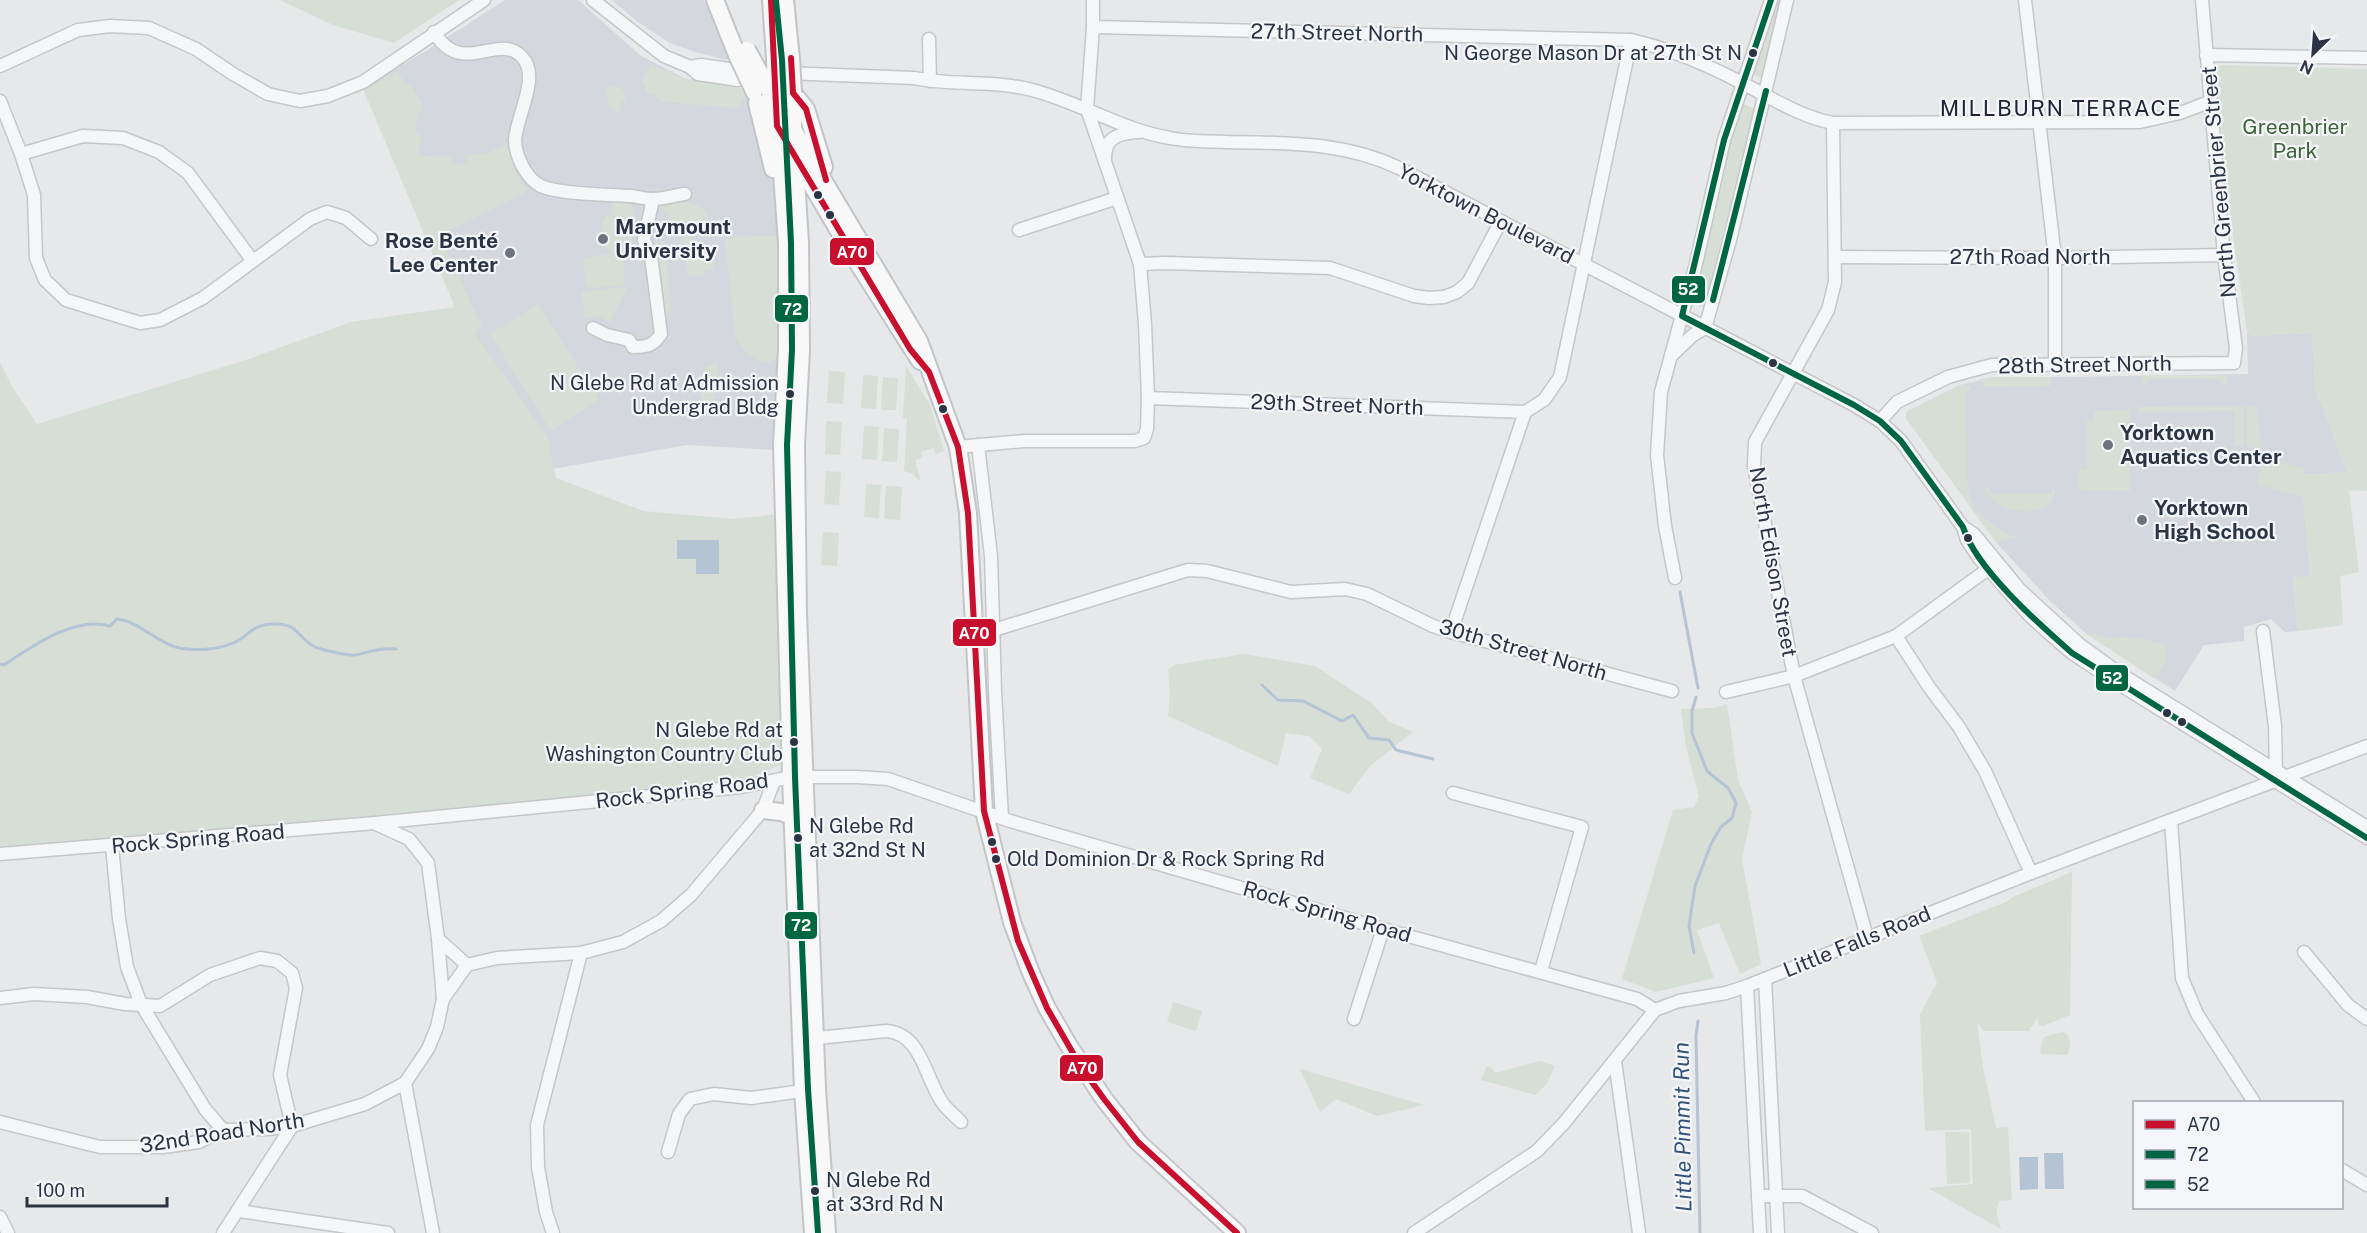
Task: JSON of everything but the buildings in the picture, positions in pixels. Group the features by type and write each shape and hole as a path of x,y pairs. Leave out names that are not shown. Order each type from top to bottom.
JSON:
{"main road":[{"path":"715,0 742,52 769,94 794,155 910,349 929,372"},
{"path":"727,0 742,52"},
{"path":"771,0 783,59 794,93 806,109 825,172 826,186"},
{"path":"784,0 783,59 769,94 777,184 784,202"},
{"path":"794,93 785,129 787,350 782,445 808,1039 813,1233"},
{"path":"769,94 785,129 826,186 919,341 958,447 968,513 984,811 1018,940 1047,1008 1097,1090 1138,1142 1237,1233"},
{"path":"794,155 800,243 801,350 795,445 797,777 792,816 808,1039"},
{"path":"763,810 792,816"},
{"path":"810,1090 827,1233"}],"street":[{"path":"0,66 78,30 110,26 149,28 196,49 268,94 300,101 328,96 363,82 484,0"},
{"name":"Yorktown Boulevard","path":"593,0 658,53 690,68 700,65 737,72 914,78 1015,87 1046,94 1143,132 1186,140 1312,144 1350,149 1384,161 1880,421 1918,461 1963,527 1967,540 1988,569 2029,615 2072,653 2114,681 2367,827"},
{"path":"958,447 1024,441 1135,441 1144,438 1148,398 1146,324 1140,264 1087,109 1093,0"},
{"path":"1675,578 1665,526 1657,455 1661,392 1682,316 1724,140 1771,0"},
{"path":"1671,356 1693,335 1705,328 1730,240 1787,0"},
{"path":"2025,0 2055,258 2055,365"},
{"name":"North Greenbrier Street","path":"2202,0 2209,102 2236,348 2234,363"},
{"name":"27th Street North","path":"1093,27 1631,40 1653,45 1743,83 1812,119 1833,123 2140,122 2180,113 2209,102"},
{"path":"434,32 445,48 457,53 510,49 523,57 529,72 515,142 523,168 539,186 653,199 685,194"},
{"path":"929,39 930,81"},
{"path":"1451,632 1525,412 1544,400 1560,376 1631,40"},
{"path":"2206,56 2367,58"},
{"path":"0,101 34,195 36,258 45,280 66,300 140,323 160,320 203,298 310,219 327,212 346,218 371,239"},
{"name":"North Edison Street","path":"1833,123 1835,282 1828,310 1755,442 1754,466 1794,676 1867,938"},
{"path":"1106,164 1105,151 1113,137 1124,133 1143,132"},
{"path":"21,154 83,136 123,138 159,152 189,173 252,260"},
{"path":"1019,230 1117,198"},
{"path":"593,328 607,335 630,340 633,347 648,347 655,343 661,334 651,255 644,240 653,199"},
{"path":"1140,264 1166,262 1330,268 1414,296 1437,297 1457,292 1468,283 1501,221"},
{"name":"27th Road North","path":"1835,257 2055,258 2224,255"},
{"name":"28th Street North","path":"1880,421 1897,402 1948,377 1992,365 2234,363"},
{"name":"29th Street North","path":"1148,398 1525,412"},
{"path":"978,445 990,545 1002,818"},
{"name":"Yorktown Boulevard","path":"1963,527 1974,534 2020,590 2079,644 2280,777 2367,838"},
{"path":"1726,692 1794,676 1896,636 1988,569"},
{"name":"30th Street North","path":"994,630 1188,570 1207,571 1291,592 1345,589 1367,594 1433,626 1451,632 1672,691"},
{"path":"2263,631 2280,777"},
{"path":"1896,636 1929,687 1959,726 1985,771 2031,873"},
{"name":"Little Falls Road","path":"1654,1010 1747,986 2031,873 2367,746"},
{"name":"Rock Spring Road","path":"0,855 375,823 741,788 797,777 888,779 1002,818 1383,929 1637,999 1654,1010"},
{"path":"443,999 467,964 496,958 581,953 623,942 661,921 691,896 763,810 774,781"},
{"path":"1453,793 1582,827 1541,971"},
{"path":"407,820 409,838"},
{"path":"2171,821 2182,978 2196,1014 2253,1101"},
{"path":"375,823 409,838 428,863 443,999 437,1027 428,1049 405,1083 433,1233"},
{"path":"112,846 119,919 127,967 141,1004 205,1109 223,1130"},
{"path":"1354,1019 1383,929"},
{"path":"438,939 467,964"},
{"path":"2304,952 2348,1005 2367,1019"},
{"path":"554,1233 546,1212 538,1167 537,1125 581,953"},
{"path":"0,998 33,994 87,997 124,1004 160,1006 210,975 260,958 277,961 292,973 296,988 280,1075 292,1126 223,1233"},
{"path":"1765,979 1778,1233"},
{"path":"1747,986 1760,1233"},
{"path":"1414,1233 1537,1151 1564,1123 1654,1010"},
{"path":"808,1039 886,1031 893,1031 905,1037 914,1046 943,1104 961,1122"},
{"path":"1615,1061 1640,1233"},
{"name":"32nd Road North","path":"0,1122 99,1147 163,1147 199,1142 223,1130 292,1126 365,1104 405,1083"},
{"path":"668,1152 680,1114 690,1099 714,1094 751,1098 810,1090"},
{"path":"2343,1171 2367,1185"},
{"path":"1758,1196 1802,1196 1872,1233"},
{"path":"239,1210 388,1233"},
{"path":"0,1217 8,1233"}],"shaded area":[{"name":"Marymount University","path":"505,0 578,0 641,56 686,79 739,86 755,112 772,173 778,213 781,323 776,450 687,445 553,469 547,437 455,307 363,88"},
{"path":"612,0 703,0 714,19 730,58 726,60 670,43 638,22"},
{"name":"Yorktown High School","path":"2247,331 2252,336 2312,333 2315,387 2347,472 2302,475 2304,469 2257,483 2303,497 2310,576 2293,578 2298,631 2285,632 2271,619 2244,627 2244,641 2204,645 2175,691 2088,635 2051,602 1996,542 1906,418 1906,414 1962,384 1992,378 2248,374"}],"green space":[{"path":"280,0 459,0 394,43 333,25"},
{"path":"1775,0 1780,0 1761,78 1751,73"},
{"path":"651,65 686,79 739,86 745,95 743,101 738,108 663,102 655,95 645,92 646,87 642,81"},
{"name":"Greenbrier Park","path":"2220,65 2367,69 2367,491 2349,490 2359,572 2340,576 2343,625 2298,631 2293,578 2310,576 2303,497 2257,484 2263,457 2304,468 2302,475 2347,472 2315,387 2312,333 2252,336 2247,331 2231,221 2216,69"},
{"path":"398,72 407,86 411,85 424,106 421,114 418,112 415,130 421,137 418,155 451,156 452,164 467,163 468,155 487,153 504,145 508,147 513,167 527,192 454,228 441,238 482,327 474,333 547,437 556,478 643,511 733,519 779,514 783,764 742,781 0,851 0,362 11,385 37,424 246,360 351,322 455,307 364,91"},
{"path":"618,86 623,90 626,99 620,104 621,110 615,112 609,107 605,88"},
{"path":"1741,103 1755,109 1708,309 1694,304 1725,151"},
{"path":"611,198 629,199 635,213 631,230 633,238 624,243 621,222 609,212 612,207"},
{"path":"673,201 698,206 707,214 709,227 686,229 682,223 672,221 661,207"},
{"path":"607,213 615,221 622,235 621,251 609,252 601,241 603,233 600,227"},
{"path":"686,233 691,233 692,243 703,243 708,247 708,252 713,254 714,270 704,271 704,275 688,276 684,244 681,241"},
{"path":"776,236 777,239 778,359 773,359 772,363 759,360 745,351 735,334 725,241 731,237"},
{"path":"664,240 672,316 665,310 662,277 651,245"},
{"path":"621,252 624,255 625,285 589,288 585,284 584,258"},
{"path":"625,287 627,289 610,322 597,316 585,318 581,292"},
{"path":"538,304 599,400 551,431 490,334"},
{"path":"717,363 719,382 714,388 716,394 706,413 703,413 699,375 702,375 706,366"},
{"path":"906,366 930,405 944,451 936,454 934,448 921,452 922,458 915,460 921,482 911,473 904,471 907,418 903,418"},
{"path":"829,371 845,372 843,404 827,403"},
{"path":"863,375 878,376 876,409 861,408"},
{"path":"2227,375 2227,382 2224,385 2221,384 2220,379 2148,379 2147,385 2142,384 2142,376"},
{"path":"883,377 898,378 896,410 881,410"},
{"path":"2051,377 2051,386 1983,387 1980,379"},
{"path":"1962,384 1971,387 1966,392 1967,480 1970,499 1979,513 2001,531 2026,541 2011,538 1996,542 1906,418 1908,411"},
{"path":"2243,406 2243,446 2235,446 2235,411 2138,412 2138,407"},
{"path":"2246,406 2256,406 2261,448 2247,447"},
{"name":"Yorktown Aquatics Center","path":"2130,410 2130,491 2078,490 2078,472 2080,469 2087,469 2086,421 2094,421 2094,411"},
{"path":"826,421 842,422 840,455 825,454"},
{"path":"864,426 879,427 877,460 862,459"},
{"path":"884,428 899,429 897,462 882,461"},
{"path":"826,471 841,472 839,505 824,504"},
{"path":"866,484 881,485 879,518 864,517"},
{"path":"886,486 902,487 900,520 884,519"},
{"path":"2054,486 2054,497 2048,504 2039,509 2027,511 2002,506 1992,499 1984,488 1989,487 1991,494 2052,494"},
{"path":"823,532 839,533 837,566 821,565"},
{"path":"2088,633 2113,639 2123,637 2145,639 2166,646 2164,655 2167,659 2155,679"},
{"path":"1244,654 1315,666 1373,704 1388,721 1413,732 1371,765 1349,794 1310,778 1322,749 1309,736 1286,733 1278,766 1168,716 1170,693 1168,670 1174,665"},
{"path":"1727,704 1738,780 1752,812 1742,859 1761,964 1740,974 1719,923 1697,930 1714,978 1656,992 1622,979 1673,810 1694,807 1699,797 1686,747 1681,709 1714,708"},
{"path":"2072,872 2070,1015 2043,1026 2039,1025 2037,1018 2029,1031 1984,1031 1977,1022 1983,1067 1996,1128 2008,1127 2012,1200 1999,1201 1996,1211 2001,1229 1928,1188 1973,1184 1971,1129 1925,1131 1920,1015 1937,982 1919,936 2006,902"},
{"path":"1173,1002 1202,1011 1196,1031 1167,1022"},
{"path":"2066,1033 2070,1041 2067,1055 2041,1054 2044,1037"},
{"path":"1540,1061 1555,1066 1547,1083 1536,1095 1481,1080 1487,1066 1491,1067 1495,1073"},
{"path":"1300,1069 1424,1105 1377,1116 1336,1099 1320,1112"},
{"path":"1945,1132 1969,1132 1970,1183 1947,1184"}],"water":[{"path":"677,540 719,540 719,574 696,574 696,559 677,559"},
{"path":"2044,1153 2063,1153 2064,1189 2045,1189"},
{"path":"2019,1157 2038,1157 2038,1189 2020,1190"}],"waterway":[{"name":"Little Pimmit Run","path":"1680,592 1698,688"},
{"path":"0,664 4,665 41,642 68,629 82,625 110,626 117,619 134,624 163,642 186,649 206,649 227,645 239,640 259,626 273,624 289,626 315,647 348,655 379,649 396,649"},
{"path":"1262,685 1278,700 1303,701 1342,721 1353,715 1369,738 1389,740 1396,750 1433,759"},
{"name":"Little Pimmit Run","path":"1694,953 1689,926 1695,886 1711,844 1721,827 1732,818 1736,803 1728,788 1707,771 1692,733 1692,711 1696,697"},
{"name":"Little Pimmit Run","path":"1698,1021 1696,1036 1700,1233"}],"transit line":[{"name":"A70","path":"771,0 777,126 910,349 929,372 958,447 968,513 984,811 1018,941 1047,1008 1081,1067 1104,1099 1138,1142 1237,1233"},
{"name":"52","path":"1771,0 1724,140 1682,316 1854,405 1880,421 1901,441 1963,527 1970,543 1994,578 2072,653 2367,838"},
{"name":"72","path":"776,1 782,60 791,243 792,350 787,445 795,777 808,1089 818,1233"},
{"name":"A70","path":"791,58 793,93 806,109 826,180"},
{"name":"52","path":"1713,300 1766,91"}],"place":[{"name":"N George Mason Dr at 27th St N","path":"1753,53"},
{"name":"Marymount University","path":"603,239"},
{"name":"Rose Benté Lee Center","path":"510,253"},
{"name":"N Glebe Rd at Admission Undergrad Bldg","path":"790,394"},
{"name":"Yorktown Aquatics Center","path":"2108,445"},
{"name":"Yorktown High School","path":"2142,520"},
{"name":"N Glebe Rd at Washington Country Club","path":"794,742"},
{"name":"N Glebe Rd at 32nd St N","path":"798,838"},
{"name":"Old Dominion Dr & Rock Spring Rd","path":"996,859"},
{"name":"N Glebe Rd at 33rd Rd N","path":"815,1191"}],"district":[{"name":"MILLBURN TERRACE","path":"2061,108"}]}
